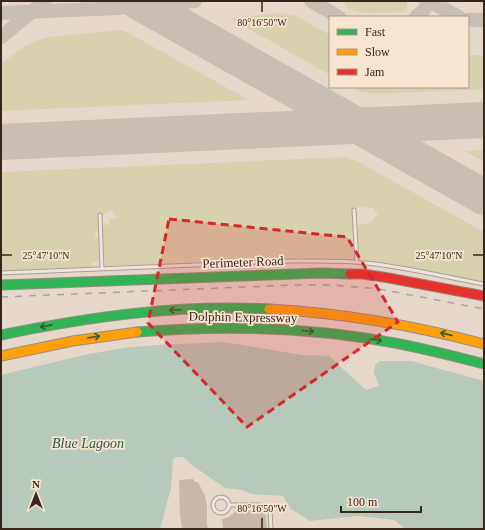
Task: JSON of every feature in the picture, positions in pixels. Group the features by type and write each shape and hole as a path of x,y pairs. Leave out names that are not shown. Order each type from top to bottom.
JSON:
{"main road":[{"name":"Perimeter Road","path":"1,285 322,273 356,274 382,277 484,296"},
{"name":"Dolphin Expressway","path":"1,335 64,322 117,315 183,309 241,308 306,312 364,318 430,330 484,344"},
{"name":"Dolphin Expressway","path":"1,356 58,343 116,334 180,329 246,328 301,331 360,337 414,347 481,364"}],"lane":[{"path":"354,210 358,262"},
{"path":"100,215 102,269"},
{"path":"1,273 311,261 358,262 402,268 484,284"},
{"path":"218,498 224,498 228,500 229,506 225,512 221,513 216,510 214,504 218,498"},
{"path":"229,506 265,506 270,510 271,529"}],"highlighted area":[{"path":"169,219 347,237 398,322 247,427 148,323"}],"shaded area":[{"path":"344,1 404,1 407,3 407,6 406,10 402,12 366,13 347,8"},
{"path":"280,13 296,16 329,34 329,74 230,18"},
{"path":"123,30 249,100 1,111 1,65 26,46 39,40 55,36"},
{"path":"469,55 484,56 484,89 374,94 359,91 354,88 469,88"},
{"path":"484,150 484,162 465,151"},
{"path":"346,157 357,161 484,232 484,282 360,259 357,226 372,222 374,217 378,215 373,208 361,207 354,209 356,256 352,259 296,258 105,266 103,264 105,263 105,259 102,259 102,227 110,224 109,219 117,219 116,215 111,210 104,215 99,215 99,227 95,233 95,237 99,239 100,258 98,258 98,261 91,264 93,267 1,271 1,172"}],"water":[{"name":"Blue Lagoon","path":"220,342 302,355 329,356 366,390 379,386 374,373 375,365 380,361 411,361 484,381 484,529 405,529 394,520 359,516 310,521 291,509 283,496 251,494 242,490 225,488 192,465 184,457 177,457 173,459 171,488 160,529 1,529 1,375 109,350 160,345"}],"building":[{"path":"193,479 195,482 198,482 205,496 207,506 207,526 210,529 183,529 182,527 180,515 179,480"},
{"path":"263,509 263,514 266,515 267,529 223,529 222,519 229,517 236,511"}],"taxiway":[{"path":"1,37 45,1"},
{"path":"1,13 119,8 195,1"},
{"path":"311,1 337,16"},
{"path":"429,1 457,16"},
{"path":"417,16 424,10 429,1"},
{"path":"469,20 484,20"}],"runway":[{"path":"137,1 484,197"},
{"path":"1,142 484,120"}],"railway":[{"path":"1,297 294,285 333,285 379,289 484,309"}],"traffic: fast":[{"path":"1,285 322,273 350,274"},
{"path":"1,335 134,313 201,308 269,309"},
{"path":"137,332 234,328 331,334 395,343 484,364"}],"traffic: slow":[{"path":"269,309 324,313 377,321 430,331 484,344"},
{"path":"1,356 73,341 137,332"}],"traffic: jam":[{"path":"350,274 363,274 389,278 484,296"}]}
